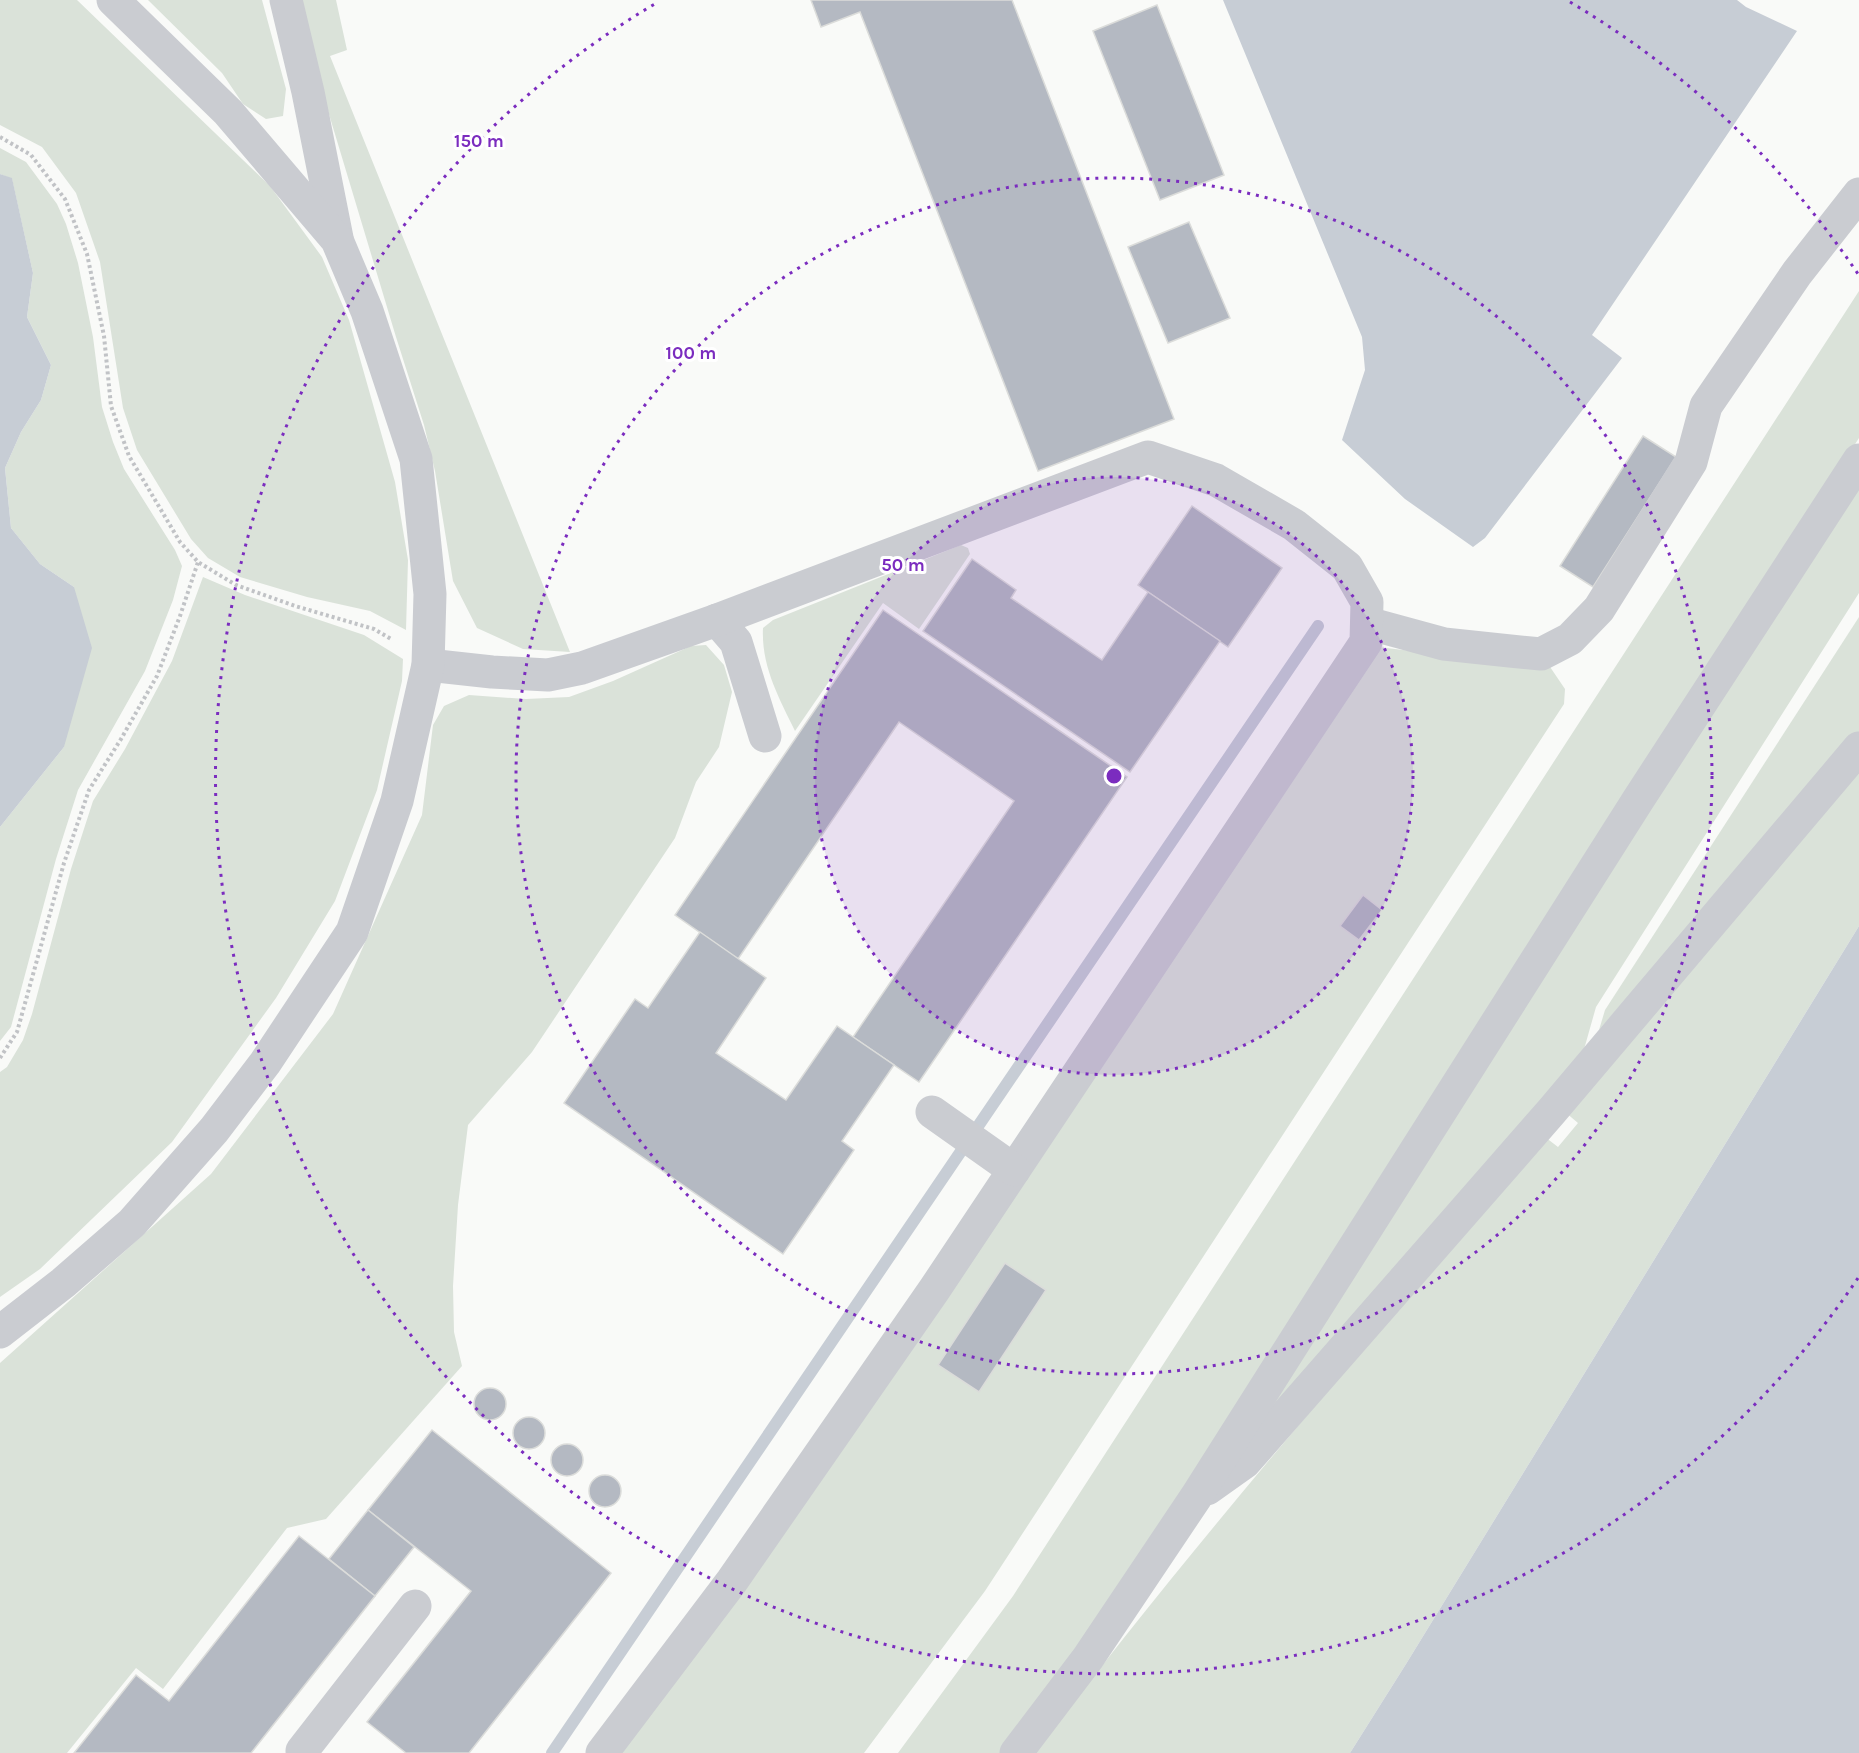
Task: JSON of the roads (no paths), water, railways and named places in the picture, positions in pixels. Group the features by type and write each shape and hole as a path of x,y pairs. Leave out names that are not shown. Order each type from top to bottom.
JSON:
{"street":[{"path":"113,0 228,112 337,240"},
{"path":"0,1332 63,1283 132,1223 214,1130 265,1063 352,932 397,801 428,665 430,594 416,459 367,311 337,240 308,92 286,0"},
{"path":"1367,623 1444,644 1541,654 1570,639 1599,609 1691,462 1706,406 1797,273 1859,194"},
{"path":"428,665 548,675 582,668 717,620 1148,457 1216,480 1294,525 1347,567 1367,602 1366,642 927,1299 732,1581 602,1753"},
{"path":"1016,1753 1088,1658 1196,1497 1638,800 1859,460"},
{"path":"717,620 736,642 765,736"},
{"path":"1196,1497 1245,1462 1551,1112 1859,748"},
{"path":"932,1112 1014,1170"},
{"path":"305,1753 302,1751 415,1606"}],"waterway":[{"path":"552,1753 1318,626"}]}
